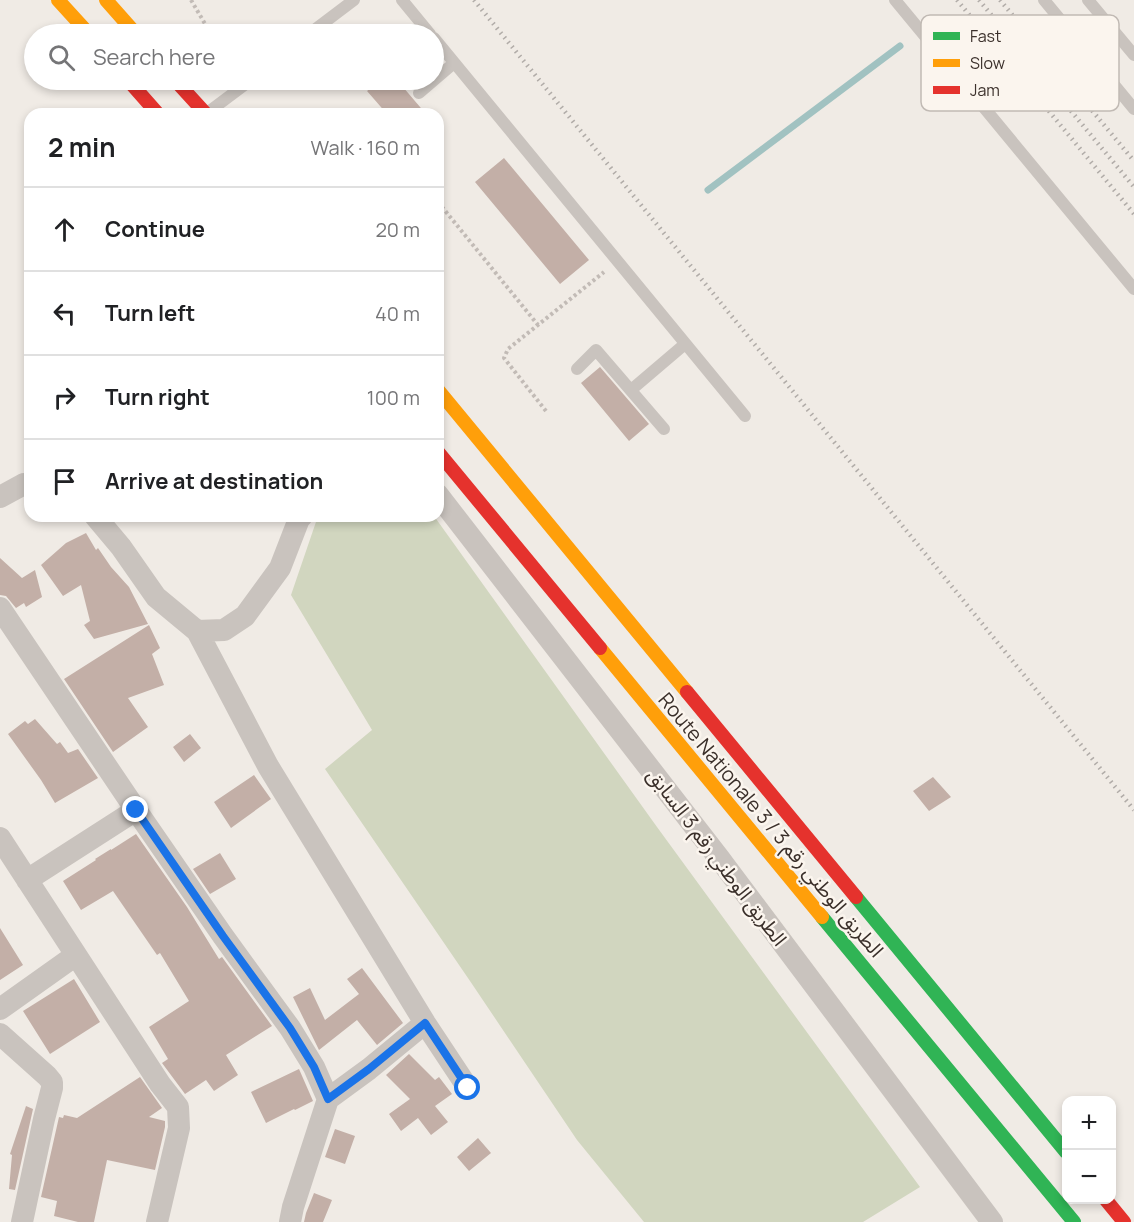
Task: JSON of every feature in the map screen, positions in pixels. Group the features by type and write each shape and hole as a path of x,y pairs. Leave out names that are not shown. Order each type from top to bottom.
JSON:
{"highway":[{"path":"58,0 80,24"},
{"path":"106,0 127,24"},
{"path":"137,90 153,108"},
{"path":"184,90 201,108"},
{"name":"Route Nationale 3 / الطريق الوطني رقم 3","path":"444,398 550,532 1064,1150"},
{"name":"Route Nationale 3 / الطريق الوطني رقم 3","path":"444,459 526,550 1074,1222"},
{"path":"1109,1204 1124,1222"}],"street":[{"path":"0,497 24,484"},
{"name":"الطريق الوطني رقم 3 السابق","path":"444,503 719,858 992,1222"},
{"path":"100,522 121,547 156,597 197,631 268,766 425,1023 468,1088"},
{"path":"197,631 224,630 245,616 280,568 298,522"},
{"path":"0,608 136,810 290,1028 314,1067 328,1099"},
{"path":"27,880 136,810"},
{"path":"2,847 27,880 160,1084 178,1107 179,1128 157,1222"},
{"path":"0,1009 76,955"},
{"path":"290,1222 328,1099 425,1023"},
{"path":"0,1034 52,1082 22,1222"}],"lane":[{"path":"322,24 354,0"},
{"path":"402,0 422,24"},
{"path":"895,0 921,31"},
{"path":"1044,0 1056,15"},
{"path":"1088,0 1101,15"},
{"path":"1119,37 1134,55"},
{"path":"444,50 745,416"},
{"path":"444,72 454,63"},
{"path":"214,108 238,90"},
{"path":"419,93 422,90"},
{"path":"1119,91 1134,109"},
{"path":"987,111 1134,289"},
{"path":"631,390 685,344"},
{"path":"577,369 596,350 664,429"}],"path":[{"path":"191,0 204,24"},
{"path":"444,209 538,325"},
{"path":"546,411 504,358 508,349 605,272"}],"green space":[{"path":"316,522 438,522 657,827 920,1187 863,1222 644,1222 577,1140 325,769 372,730 291,595"}],"building":[{"path":"406,90 421,108 382,108 367,91"},
{"path":"504,158 589,260 560,284 475,182"},
{"path":"600,367 649,424 629,441 581,383"},
{"path":"86,533 96,550 98,548 129,587 148,624 94,639 84,625 90,621 81,585 63,596 41,565 66,543"},
{"path":"0,558 22,578 35,570 42,597 26,607 24,603 16,608 6,596 0,595"},
{"path":"149,625 160,648 152,654 164,685 128,698 148,727 113,752 64,679"},
{"path":"35,719 57,744 60,742 68,753 78,749 98,778 55,803 8,734 25,721 28,724"},
{"path":"190,734 201,748 184,762 173,747"},
{"path":"254,775 271,799 231,828 214,802"},
{"path":"933,777 951,797 929,811 913,791"},
{"path":"136,834 187,907 219,959 222,957 272,1026 226,1055 238,1075 214,1091 206,1080 185,1094 162,1063 168,1059 149,1027 189,1001 160,953 157,955 113,891 81,910 63,881"},
{"path":"220,853 236,879 210,894 193,869"},
{"path":"0,928 23,965 0,980"},
{"path":"362,968 403,1023 377,1045 357,1020 319,1050 293,997 310,988 325,1020 359,994 347,979"},
{"path":"74,979 100,1022 50,1054 23,1011"},
{"path":"409,1054 435,1080 439,1077 452,1094 435,1106 448,1122 431,1135 418,1118 401,1131 389,1114 410,1099 386,1075"},
{"path":"299,1069 313,1101 266,1123 251,1092"},
{"path":"140,1077 162,1108 149,1117 165,1121 155,1170 107,1160 94,1222 78,1222 54,1216 57,1201 41,1197 59,1117 63,1118 64,1115 77,1118"},
{"path":"26,1106 33,1109 15,1190 9,1189 12,1155 10,1154"},
{"path":"335,1129 355,1136 345,1164 325,1157"},
{"path":"478,1138 491,1153 469,1171 457,1157"},
{"path":"314,1193 332,1200 323,1222 304,1222 306,1213"}],"waterway":[{"path":"708,190 900,46"}],"railway":[{"path":"474,0 1134,810"},
{"path":"957,0 969,15"},
{"path":"979,0 991,15"},
{"path":"1000,0 1012,15"},
{"path":"1049,111 1134,214"},
{"path":"1071,111 1134,187"},
{"path":"1092,111 1134,161"}],"traffic: fast":[{"path":"856,897 1064,1150"},
{"path":"822,917 1074,1222"}],"traffic: slow":[{"path":"58,0 80,24"},
{"path":"106,0 127,24"},
{"path":"444,397 687,692"},
{"path":"600,648 822,917"}],"traffic: jam":[{"path":"137,90 153,108"},
{"path":"184,90 201,108"},
{"path":"444,459 600,648"},
{"path":"687,692 856,897"},
{"path":"1109,1204 1124,1222"}],"route":[{"path":"136,810 290,1028 314,1067 328,1099 425,1023 468,1088"}]}
